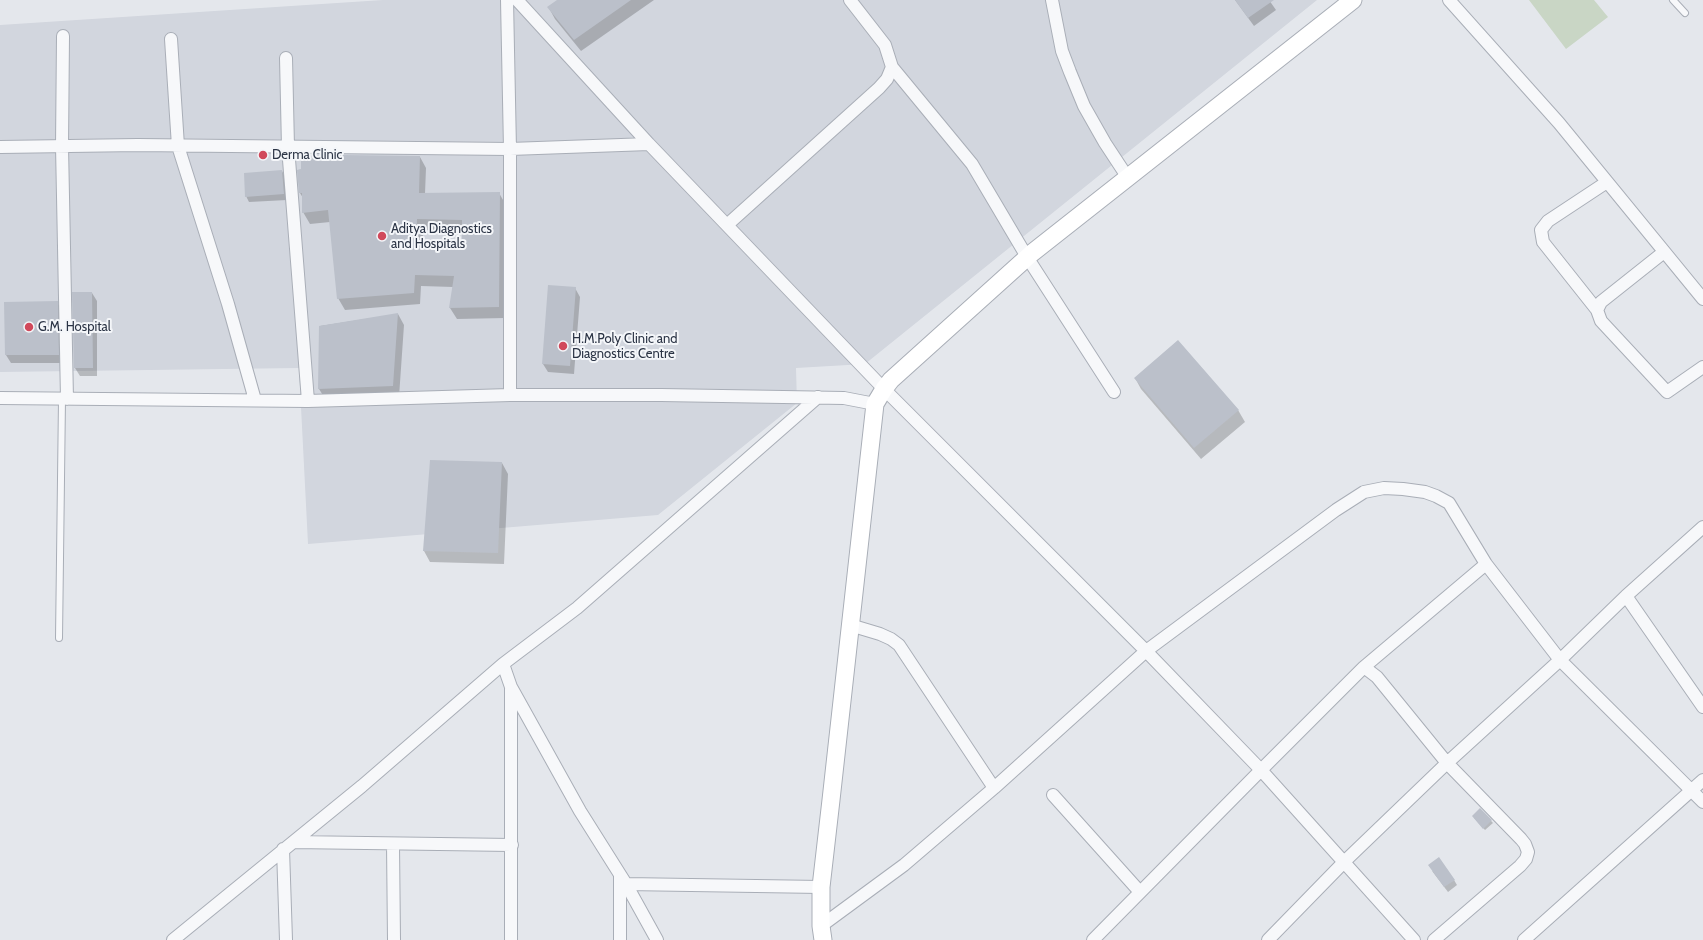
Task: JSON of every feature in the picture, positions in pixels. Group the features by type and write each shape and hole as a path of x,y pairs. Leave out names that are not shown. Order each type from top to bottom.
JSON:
{"main road":[{"path":"822,933 821,887 875,404 891,380 1027,256 1353,0"}],"street":[{"path":"507,0 510,149 510,395"},
{"path":"850,0 885,45 892,67 972,164 1027,256 1114,392"},
{"path":"1052,0 1062,51 1084,106 1105,143 1128,178"},
{"path":"1449,0 1559,122 1703,300"},
{"path":"521,1 649,144 884,389 1146,651 1261,770 1345,861 1414,940"},
{"path":"63,36 62,146 64,399"},
{"path":"172,39 178,146 228,304 254,400"},
{"path":"286,58 288,147 308,401"},
{"path":"727,225 879,88 887,79 892,67"},
{"path":"0,147 178,146 510,149 649,144"},
{"path":"1607,182 1548,221 1541,230 1543,242 1597,310 1600,320 1667,392 1703,367"},
{"path":"1597,310 1602,302 1664,252"},
{"path":"0,398 308,401 510,395 661,395 844,398 875,404"},
{"path":"173,940 362,786 503,664 577,608 818,398"},
{"path":"822,933 994,788 1146,651 1336,510 1356,497 1372,490 1384,488 1403,488 1436,496 1449,503 1486,564 1560,660 1703,802"},
{"path":"1268,940 1345,861 1447,763 1560,660 1626,596 1703,527"},
{"path":"1093,940 1364,667 1486,564"},
{"path":"1626,596 1703,707"},
{"path":"850,625 880,634 899,645 994,788"},
{"path":"503,664 511,687 580,811 623,879 658,940"},
{"path":"1364,667 1377,677 1447,763 1521,839 1528,852 1526,859 1520,866 1434,940"},
{"path":"511,687 511,940"},
{"path":"1524,940 1703,780"},
{"path":"1053,795 1140,892"},
{"path":"288,846 393,844 512,845"},
{"path":"393,844 394,940"},
{"path":"286,940 288,846"},
{"path":"623,879 821,887"},
{"path":"620,940 623,879"}],"lane":[{"path":"1673,0 1685,14"},
{"path":"59,638 64,399"}],"shaded area":[{"path":"383,0 1317,0 865,364 796,368 797,403 658,515 308,544 299,368 0,372 0,25"}],"green space":[{"path":"1529,0 1594,0 1608,17 1566,49"}],"building":[{"path":"557,0 631,0 574,40 547,7"},
{"path":"1235,0 1274,0 1248,18"},
{"path":"301,156 420,156 419,193 500,192 499,307 449,308 454,276 415,275 414,293 337,299 328,210 302,213 302,193 299,193 297,170 301,169","holes":["417,219 462,220 462,242 416,244"]},
{"path":"282,170 284,194 245,197 244,173"},
{"path":"548,285 576,287 570,366 542,364"},
{"path":"72,292 92,292 93,368 74,368"},
{"path":"58,301 59,355 5,355 4,302"},
{"path":"398,313 393,386 318,389 319,326"},
{"path":"1178,340 1239,410 1194,448 1134,378"},
{"path":"430,460 502,462 498,553 423,551"},
{"path":"1480,808 1492,820 1483,829 1472,816"},
{"path":"1439,857 1455,880 1444,887 1428,865"}],"place":[{"name":"Derma Clinic","path":"263,155"},
{"name":"Aditya Diagnostics and Hospitals","path":"382,236"},
{"name":"G.M. Hospital","path":"29,327"},
{"name":"H.M.Poly Clinic and Diagnostics Centre","path":"563,346"}]}
